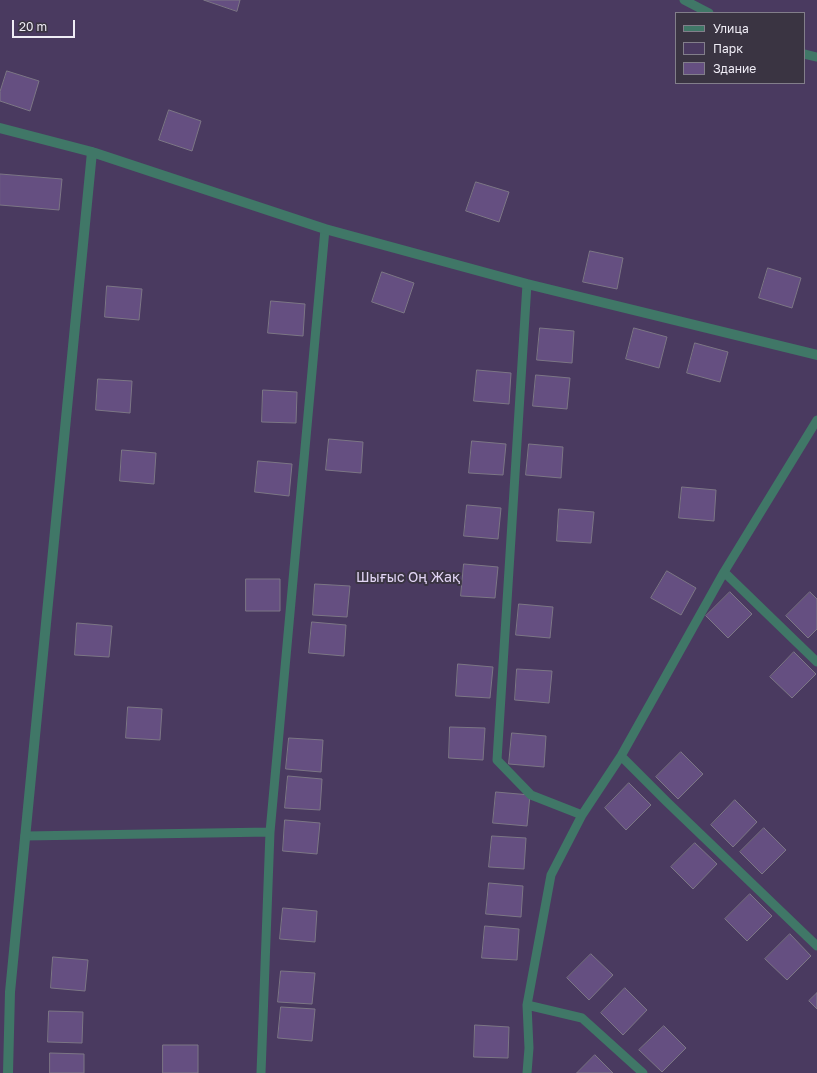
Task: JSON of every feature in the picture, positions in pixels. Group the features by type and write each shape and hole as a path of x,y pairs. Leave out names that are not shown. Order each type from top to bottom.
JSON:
{"street":[{"path":"0,128 92,152 325,229 527,284 817,354"},
{"path":"8,1073 10,992 92,152"}],"lane":[{"path":"684,0 707,12"},
{"path":"805,54 817,57"},
{"path":"261,1073 270,832 325,229"},
{"path":"527,284 497,760 531,795 582,815"},
{"path":"527,1073 529,1048 527,1005 551,875 582,815 621,756 724,572 817,420"},
{"path":"724,572 817,662"},
{"path":"621,756 817,946"},
{"path":"26,836 270,832"},
{"path":"527,1005 582,1018 643,1073"}],"green space":[{"name":"Шығыс Оң Жақ","path":"0,0 817,0 817,1073 0,1073"}],"building":[{"path":"204,0 240,0 237,11"},
{"path":"7,71 39,81 30,111 0,101 0,92"},
{"path":"169,110 201,121 192,151 159,140"},
{"path":"0,174 62,179 59,210 0,205"},
{"path":"476,182 509,192 499,222 466,211"},
{"path":"590,251 623,258 617,289 583,282"},
{"path":"768,268 801,278 792,308 759,298"},
{"path":"382,272 414,283 404,313 372,302"},
{"path":"107,286 142,289 139,320 105,317"},
{"path":"271,301 305,304 303,336 268,333"},
{"path":"540,328 574,331 572,363 537,360"},
{"path":"634,328 667,337 659,368 626,359"},
{"path":"695,343 728,352 720,382 687,373"},
{"path":"477,370 511,373 509,404 474,401"},
{"path":"536,375 570,378 567,409 533,406"},
{"path":"98,379 132,381 130,413 96,410"},
{"path":"263,390 297,392 296,423 262,422"},
{"path":"329,439 363,442 361,473 326,470"},
{"path":"472,441 506,444 503,475 469,473"},
{"path":"529,444 563,447 561,478 526,475"},
{"path":"122,450 156,453 154,484 120,481"},
{"path":"258,461 292,464 289,496 255,492"},
{"path":"682,487 716,490 714,521 679,518"},
{"path":"467,505 501,508 498,539 464,536"},
{"path":"559,509 594,512 591,543 557,541"},
{"path":"464,564 498,567 495,598 461,596"},
{"path":"667,571 696,588 681,615 651,598"},
{"path":"246,579 280,579 280,611 246,611"},
{"path":"315,584 350,586 347,617 313,615"},
{"path":"730,592 752,614 728,638 706,616"},
{"path":"810,592 817,599 817,629 808,638 786,616"},
{"path":"519,604 553,607 550,638 516,635"},
{"path":"312,622 346,625 344,656 309,653"},
{"path":"77,623 112,626 109,657 75,655"},
{"path":"794,652 816,674 792,698 770,677"},
{"path":"458,664 493,667 490,698 456,696"},
{"path":"517,669 552,671 549,703 515,700"},
{"path":"128,707 162,709 160,740 126,738"},
{"path":"450,727 485,728 483,760 449,758"},
{"path":"512,733 546,736 544,767 509,764"},
{"path":"289,738 323,740 321,772 286,769"},
{"path":"681,752 703,774 678,799 656,777"},
{"path":"288,776 322,779 320,810 285,808"},
{"path":"629,783 651,805 626,830 605,808"},
{"path":"496,792 530,795 527,826 493,823"},
{"path":"735,800 757,822 733,847 711,825"},
{"path":"285,820 320,823 317,854 283,851"},
{"path":"764,828 786,850 762,874 740,852"},
{"path":"492,836 526,838 524,869 489,867"},
{"path":"695,843 717,864 693,889 671,867"},
{"path":"489,883 523,886 521,917 486,914"},
{"path":"750,894 772,916 747,941 725,919"},
{"path":"283,908 317,911 315,942 280,939"},
{"path":"485,926 519,929 517,960 482,958"},
{"path":"790,934 811,956 787,980 765,959"},
{"path":"591,954 613,975 589,1000 567,978"},
{"path":"53,957 88,960 85,991 51,988"},
{"path":"281,971 315,973 312,1004 278,1002"},
{"path":"625,988 647,1010 623,1035 601,1013"},
{"path":"817,993 817,1009 809,1001"},
{"path":"281,1007 315,1009 312,1041 278,1038"},
{"path":"49,1011 83,1012 82,1043 48,1042"},
{"path":"475,1025 509,1027 508,1058 474,1057"},
{"path":"664,1026 686,1048 662,1072 639,1050"},
{"path":"163,1045 198,1045 198,1073 163,1073"},
{"path":"50,1053 84,1054 84,1073 50,1073"},
{"path":"595,1055 613,1073 577,1073"}]}
